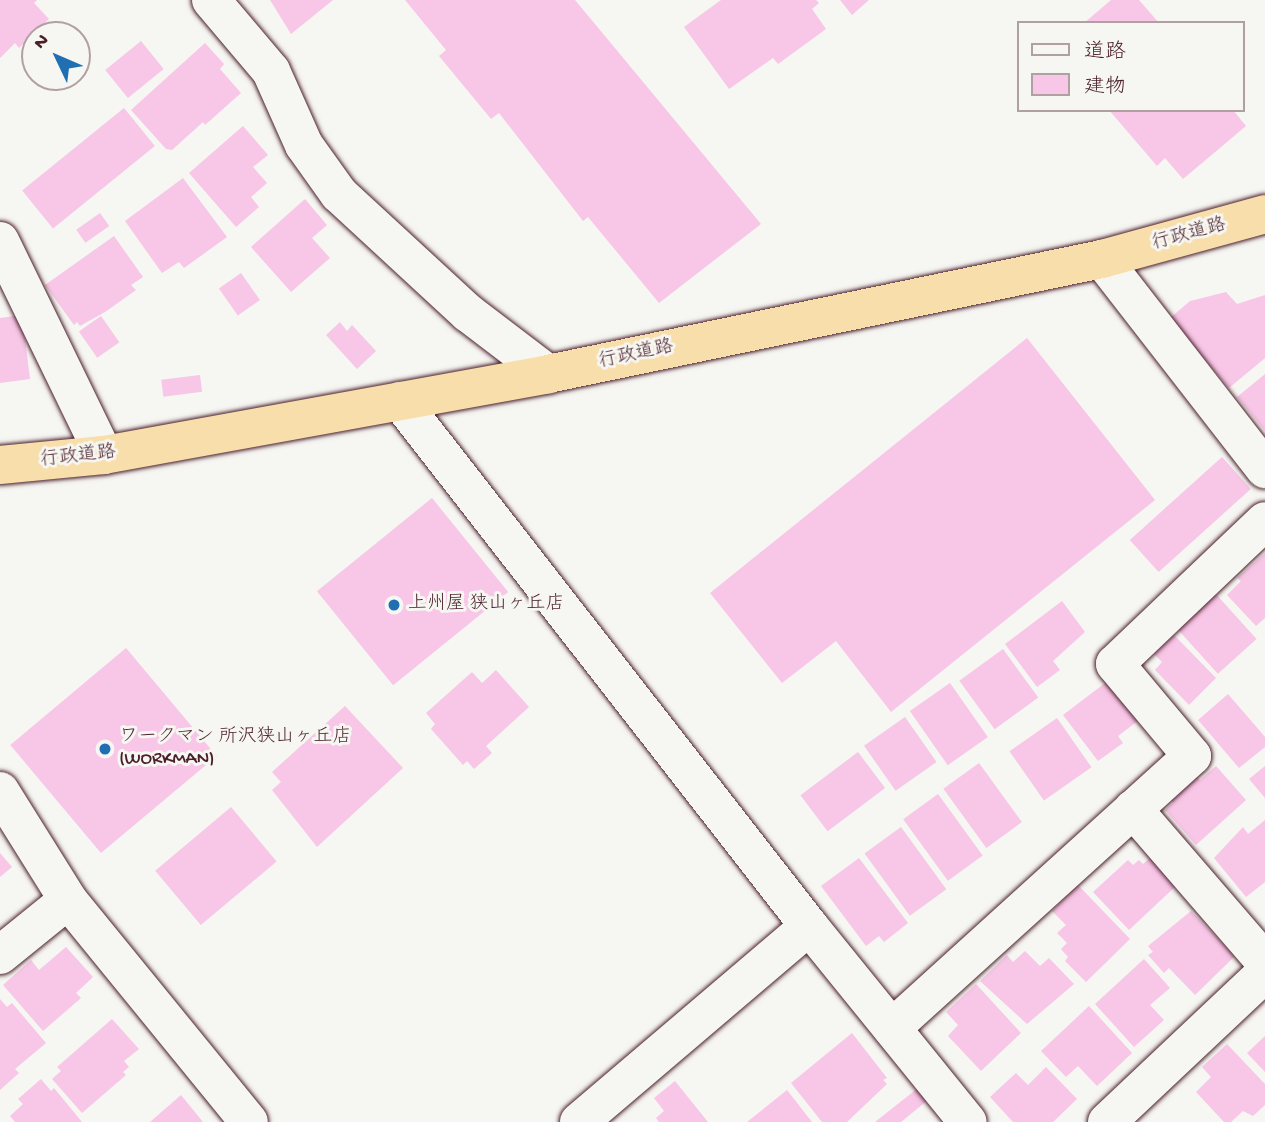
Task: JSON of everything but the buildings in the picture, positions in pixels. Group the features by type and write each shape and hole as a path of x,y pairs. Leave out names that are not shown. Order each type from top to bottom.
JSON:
{"highway":[{"name":"行政道路","path":"0,465 104,455 548,374 1102,259 1265,214"}],"street":[{"path":"211,0 271,71 304,145 339,194 468,313 548,374"},
{"path":"0,241 104,455"},
{"path":"1102,259 1265,469"},
{"path":"400,401 809,926 968,1122"},
{"path":"891,1028 1192,756 1115,664 1265,521"},
{"path":"0,791 68,900 249,1122"},
{"path":"1133,809 1265,962"},
{"path":"0,955 68,900"},
{"path":"579,1122 809,926"},
{"path":"1107,1122 1265,973"}],"place":[{"name":"上州屋 狭山ヶ丘店","path":"394,605"},
{"name":"ワークマン 所沢狭山ヶ丘店 (WORKMAN)","path":"105,749"}]}
